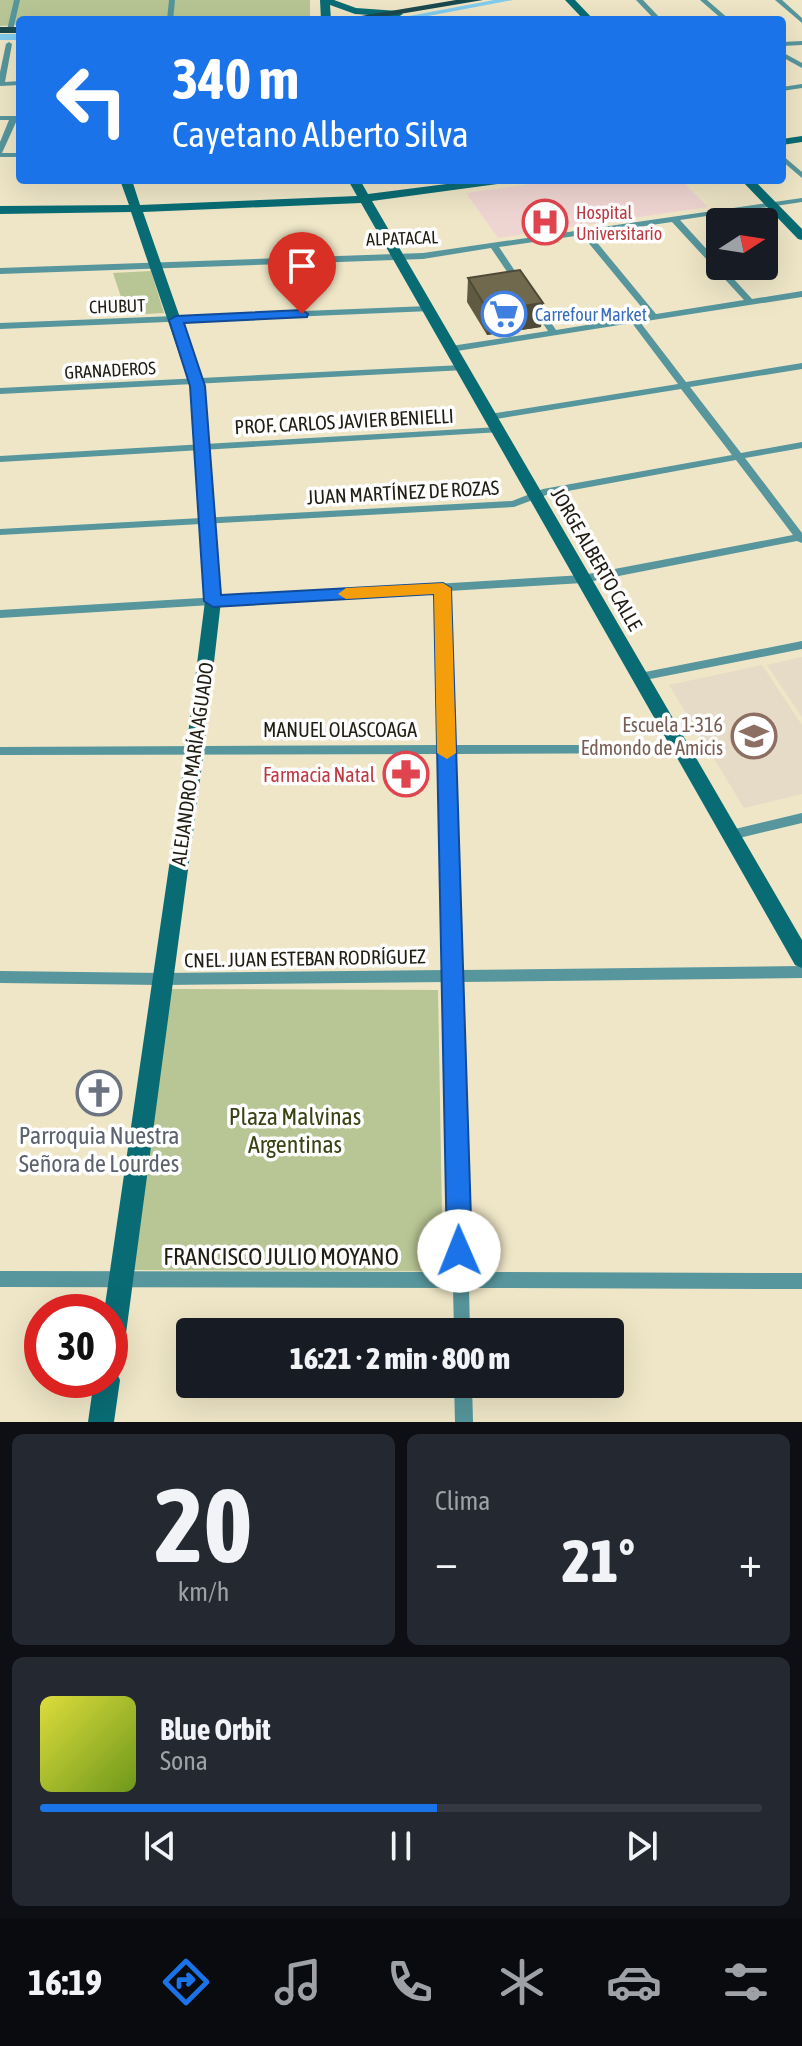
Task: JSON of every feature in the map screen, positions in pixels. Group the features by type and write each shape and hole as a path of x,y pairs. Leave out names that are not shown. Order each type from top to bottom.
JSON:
{"main road":[{"path":"379,16 478,0"}],"street":[{"path":"10,30 17,0"},
{"path":"325,0 355,11 398,14"},
{"path":"570,0 585,16"},
{"path":"639,0 655,16"},
{"path":"703,0 722,16"},
{"path":"778,0 802,21"},
{"path":"1,84 9,44"},
{"path":"0,153 16,120"},
{"path":"786,161 802,176"},
{"name":"ALEJANDRO MARÍA AGUADO","path":"119,1294 213,601 204,447 196,381 128,184"},
{"name":"JORGE ALBERTO CALLE","path":"356,184 802,959"},
{"path":"0,210 364,199 475,184"},
{"path":"751,184 802,236"},
{"name":"ALPATACAL","path":"0,271 423,256 802,200"},
{"path":"674,219 750,302"},
{"path":"585,233 654,317"},
{"path":"494,246 554,333"},
{"path":"451,349 802,294"},
{"name":"CHUBUT","path":"0,326 428,309"},
{"path":"0,614 583,579 801,538 634,320"},
{"name":"PROF. CARLOS JAVIER BENIELLI","path":"0,459 204,447 494,424 802,366"},
{"name":"GRANADEROS","path":"0,391 462,368"},
{"name":"JUAN MARTÍNEZ DE ROZAS","path":"0,532 514,504 535,495 802,445"},
{"path":"443,588 461,1318"},
{"path":"640,677 802,645"},
{"name":"MANUEL OLASCOAGA","path":"0,751 681,749"},
{"path":"731,835 802,818"},
{"name":"CNEL. JUAN ESTEBAN RODRÍGUEZ","path":"0,977 162,979 802,972"},
{"name":"FRANCISCO JULIO MOYANO","path":"0,1279 802,1281"},
{"path":"101,1422 104,1398"},
{"path":"463,1398 464,1422"}],"shaded area":[{"name":"Hospital Universitario","path":"532,184 685,184 708,207 498,238 466,193"},
{"path":"802,657 802,717 767,665"},
{"path":"762,665 802,725 802,794 744,808 669,685"}],"green space":[{"path":"0,0 310,0 310,16 16,16 16,25 0,26"},
{"path":"151,271 164,313 127,315 113,273"},
{"name":"Plaza Malvinas Argentinas","path":"168,989 438,990 443,1271 130,1270"}],"building":[{"path":"520,270 543,303 488,311 468,278"}],"waterway":[{"path":"415,16 509,0"},
{"path":"0,37 16,37"}],"slow traffic":[{"path":"346,594 443,588 447,753"}],"place":[{"name":"Hospital Universitario","path":"545,222"},
{"name":"Carrefour Market","path":"504,314"},
{"name":"Escuela 1-316 Edmondo de Amicis","path":"754,736"},
{"name":"Farmacia Natal","path":"406,774"},
{"name":"Parroquia Nuestra Señora de Lourdes","path":"99,1093"}],"route":[{"path":"302,314 176,320 197,386 204,447 213,601 443,588 459,1251"}]}
